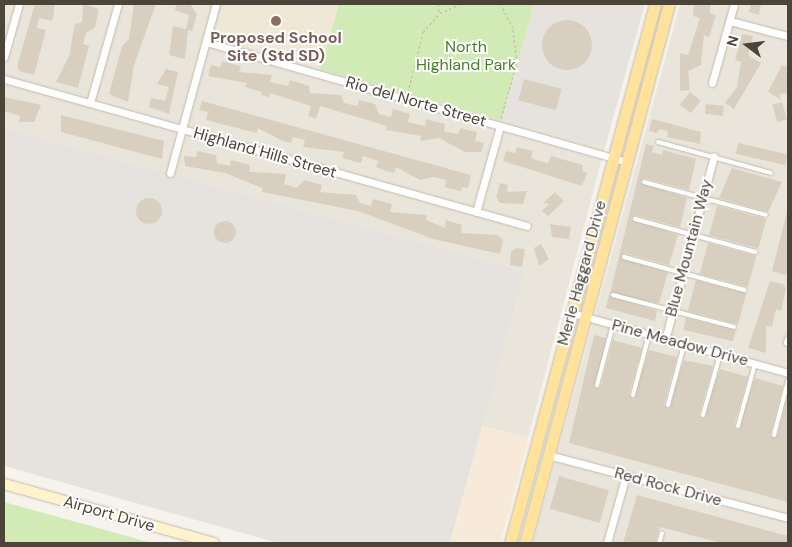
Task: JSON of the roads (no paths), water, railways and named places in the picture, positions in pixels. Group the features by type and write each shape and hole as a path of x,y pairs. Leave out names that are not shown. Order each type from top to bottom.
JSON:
{"main road":[{"name":"Merle Haggard Drive","path":"510,543 655,4"},
{"name":"Merle Haggard Drive","path":"525,543 669,4"},
{"name":"Airport Drive","path":"4,484 214,543"}],"street":[{"path":"4,57 19,4"},
{"path":"90,103 118,4"},
{"path":"170,173 216,4"},
{"path":"712,83 734,4"},
{"path":"730,20 788,36"},
{"name":"Rio del Norte Street","path":"206,42 500,123 627,162"},
{"name":"Highland Hills Street","path":"4,79 526,226"},
{"path":"476,212 500,123"},
{"name":"Blue Mountain Way","path":"665,340 714,156"},
{"name":"Pine Meadow Drive","path":"572,314 788,373"},
{"name":"Red Rock Drive","path":"548,455 788,518"},
{"path":"607,543 626,475"}],"lane":[{"path":"658,142 771,173"},
{"path":"644,182 766,214"},
{"path":"635,219 756,252"},
{"path":"624,257 745,290"},
{"path":"613,294 734,327"},
{"path":"597,385 613,325"},
{"path":"633,395 649,335"},
{"path":"668,405 684,345"},
{"path":"703,415 720,355"},
{"path":"738,426 755,364"},
{"path":"774,435 788,381"},
{"path":"659,543 662,533"}],"place":[{"name":"Proposed School Site (Std SD)","path":"276,21"}],"park label":[{"name":"North Highland Park","path":"466,56"}]}
